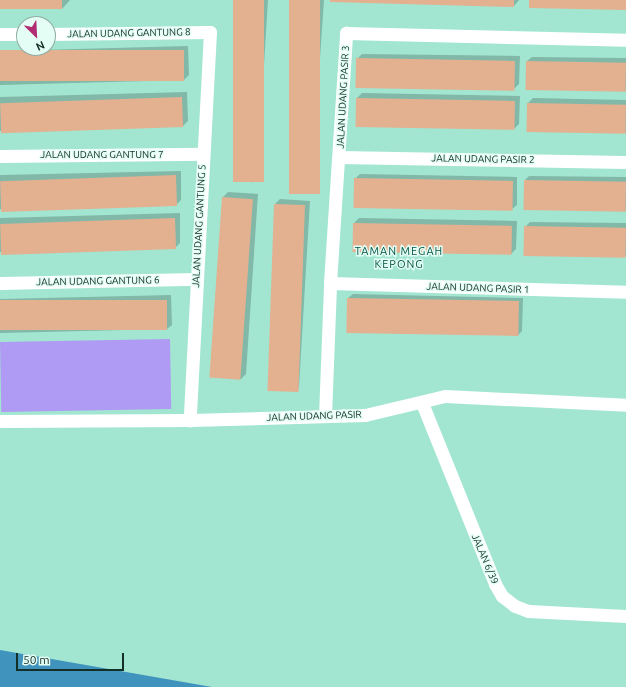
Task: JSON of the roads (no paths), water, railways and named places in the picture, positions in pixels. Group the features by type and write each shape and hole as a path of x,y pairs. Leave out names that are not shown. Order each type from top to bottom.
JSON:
{"street":[{"name":"JALAN UDANG GANTUNG 8","path":"56,34 210,32"},
{"name":"JALAN UDANG GANTUNG 5","path":"190,420 210,32"},
{"name":"JALAN UDANG PASIR 3","path":"325,416 330,283 346,33 626,40"},
{"path":"0,34 16,34"},
{"name":"JALAN UDANG GANTUNG 7","path":"0,156 203,154"},
{"name":"JALAN UDANG PASIR 2","path":"339,157 626,162"},
{"name":"JALAN UDANG GANTUNG 6","path":"0,282 197,279"},
{"name":"JALAN UDANG PASIR 1","path":"330,283 626,292"},
{"name":"JALAN UDANG PASIR","path":"0,421 190,420 365,415 422,403 445,396 626,405"},
{"name":"JALAN 6/39","path":"422,403 495,584 502,596 515,606 528,611 626,616"}],"water":[{"path":"0,650 212,687 0,687"}],"district":[{"name":"TAMAN MEGAH KEPONG","path":"399,258"}]}
